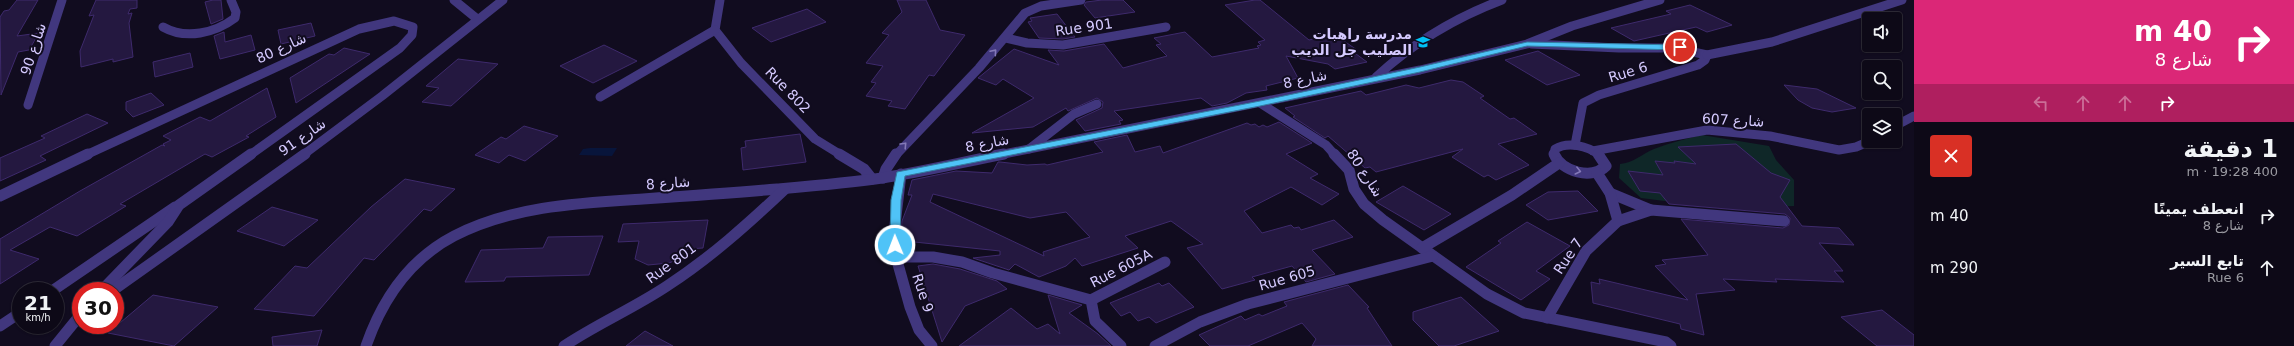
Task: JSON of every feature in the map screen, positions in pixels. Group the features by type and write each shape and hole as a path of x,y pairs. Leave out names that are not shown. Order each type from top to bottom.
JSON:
{"street":[{"name":"شارع 90","path":"28,105 62,0"},
{"path":"163,26 178,34 190,33 226,24 235,18 236,12 231,0"},
{"path":"454,0 476,18"},
{"name":"شارع 91","path":"124,282 404,80 476,18 503,0"},
{"path":"600,98 715,30 720,0"},
{"path":"883,178 886,169 896,154 979,68 1006,38 1025,13 1034,8 1081,0"},
{"path":"1374,79 1398,57 1437,27 1502,0"},
{"name":"شارع 8","path":"366,346 380,309 424,254 454,235 500,217 574,204 785,189 883,178 1260,103 1527,44 1572,26 1660,0"},
{"path":"1707,55 1772,42 1902,0"},
{"name":"شارع 80","path":"0,196 171,115 359,29 390,21 408,24 414,27 412,35 400,48 179,205"},
{"name":"Rue 901","path":"1006,38 1027,43 1063,45 1166,27"},
{"name":"Rue 802","path":"715,30 742,63 815,139 864,169 872,179"},
{"name":"Rue 6","path":"1527,44 1620,48 1670,46 1690,48 1707,55 1705,60 1698,65 1599,94 1583,103 1575,145"},
{"name":"شارع 80","path":"1260,103 1331,150 1349,170 1354,189 1364,204 1422,248 1487,294 1524,313 1666,342 1671,346"},
{"path":"1029,149 1074,114 1097,104"},
{"path":"1902,122 1914,116"},
{"name":"شارع 607","path":"1593,151 1707,130 1770,136 1839,150 1862,144"},
{"path":"1562,145 1575,145 1593,151 1605,161 1606,166 1603,170 1597,173 1577,171 1559,163 1554,155 1555,149 1562,145"},
{"path":"1422,248 1512,195 1559,163"},
{"path":"1597,173 1610,193 1618,221 1651,210"},
{"name":"Rue 9","path":"901,174 894,233 896,257 917,324 932,346"},
{"name":"Rue 801","path":"564,346 582,334 649,297 695,266 785,189"},
{"path":"1610,193 1651,210 1784,221"},
{"path":"64,283 179,205"},
{"path":"110,282 168,222 179,205"},
{"name":"Rue 7","path":"1547,318 1586,251 1618,221"},
{"name":"Rue 605","path":"1155,346 1173,335 1210,318 1275,296 1433,256"},
{"path":"896,257 933,257 962,262 993,273 1091,300 1090,312 1095,322 1121,346"},
{"name":"Rue 605A","path":"1091,300 1165,262"},
{"path":"0,326 12,318"},
{"path":"55,346 72,325"}],"green space":[{"path":"1702,135 1769,146 1776,160 1794,180 1794,206 1719,208 1641,198 1619,178 1620,164 1629,162 1660,147"}],"water":[{"path":"617,148 612,156 579,155 583,149"}],"building":[{"path":"17,0 38,0 17,36 39,33 29,50 18,52 1,95 0,17 4,11 9,10"},
{"path":"96,0 137,0 137,8 130,9 128,14 132,13 129,23 133,57 113,62 113,59 81,67 80,51 94,15 89,16"},
{"path":"221,0 223,19 211,24 205,2"},
{"path":"897,0 926,0 940,30 965,35 934,76 929,75 905,109 888,106 892,101 866,96 876,83 871,82 883,66 866,63 889,35 882,33 902,12"},
{"path":"1123,0 1135,12 1095,18 1084,5 1086,2"},
{"path":"1260,0 1309,40 1334,34 1357,50 1352,51 1367,62 1335,69 1328,64 1286,56 1298,78 1266,86 1267,90 1246,93 1227,103 1212,106 1201,98 1114,111 1123,120 1119,121 1121,124 1085,131 1076,120 1102,108 1103,102 1097,98 1068,111 1066,108 1033,127 972,133 1034,98 1003,79 996,85 978,78 1014,49 1059,65 1048,50 1064,51 1104,44 1123,68 1167,56 1156,45 1161,44 1154,38 1185,32 1212,57 1259,48 1257,46 1261,45 1258,42 1265,40 1225,5"},
{"path":"1690,5 1732,25 1707,32 1696,27 1634,41 1611,28 1671,14 1666,11"},
{"path":"807,9 826,22 771,42 752,28"},
{"path":"1057,14 1075,37 1063,39 1039,38 1028,22 1032,21 1030,18"},
{"path":"311,23 315,36 281,44 278,30"},
{"path":"224,32 225,42 251,35 255,50 220,59 214,36"},
{"path":"604,45 637,61 593,83 560,66"},
{"path":"344,48 370,54 296,103 290,78 329,54 334,55"},
{"path":"1538,51 1580,75 1547,85 1505,60"},
{"path":"190,53 193,67 155,77 153,62"},
{"path":"458,59 498,64 451,106 422,102 439,88 426,86"},
{"path":"1451,80 1463,82 1484,96 1480,98 1510,119 1514,118 1537,134 1498,144 1529,165 1496,180 1488,175 1484,177 1452,157 1463,149 1376,172 1370,167 1365,168 1328,136 1325,138 1293,117 1295,116 1285,108 1361,91 1366,95 1406,85 1419,88"},
{"path":"1784,85 1817,89 1856,108 1832,112 1812,108 1798,100"},
{"path":"267,88 276,117 246,136 249,137 212,157 205,154 120,204 126,206 77,236 50,227 10,250 39,259 0,284 0,239 80,191 162,145 165,146 163,144 171,140 163,136 200,117 210,121"},
{"path":"151,93 164,105 133,117 126,110 126,102"},
{"path":"87,114 108,123 40,156 46,160 0,181 0,158 45,138 41,136"},
{"path":"1279,122 1312,143 1286,154 1318,174 1310,178 1339,194 1322,205 1291,187 1244,211 1262,233 1291,225 1294,228 1299,227 1301,230 1334,220 1353,237 1312,250 1335,274 1306,282 1292,266 1252,277 1255,280 1222,289 1187,248 1203,244 1171,221 1125,236 1138,248 1082,266 1075,258 1066,266 1039,277 1015,264 1009,270 973,258 1000,255 1000,251 905,241 907,235 901,234 902,221 912,195 908,195 912,180 956,171 992,173 998,162 1027,165 1047,165 1103,152 1094,142 1127,135 1135,152 1160,146 1163,153 1247,123 1251,125 1255,124 1259,127 1263,125 1267,127","holes":["933,194 1030,218 1066,212 1090,237 1043,252 1044,256 930,202"]},
{"path":"524,126 558,136 525,161 509,155 499,163 475,155 501,137 506,139"},
{"path":"800,134 806,162 743,170 741,148 746,147 745,141"},
{"path":"1736,144 1771,173 1790,180 1780,197 1802,226 1839,228 1854,245 1819,243 1843,271 1834,271 1844,282 1775,279 1777,282 1723,279 1735,290 1696,294 1704,335 1681,329 1680,324 1593,303 1591,282 1600,284 1599,279 1688,300 1655,266 1666,264 1662,260 1708,255 1681,219 1783,228 1789,225 1790,218 1785,214 1669,204 1660,193 1640,191 1628,171 1663,175 1655,161 1675,163 1674,161 1696,164 1678,147"},
{"path":"405,179 455,189 431,211 424,209 374,260 364,258 314,316 254,309 295,266 307,268 371,207"},
{"path":"1403,186 1451,214 1424,230 1376,202"},
{"path":"1578,191 1598,211 1548,220 1526,205 1548,192"},
{"path":"272,207 318,220 284,246 237,231"},
{"path":"708,220 703,248 687,249 686,256 669,263 648,265 635,259 639,241 618,242 623,224"},
{"path":"1527,222 1570,246 1536,271 1550,279 1521,300 1466,267 1501,243 1498,241"},
{"path":"603,236 589,275 506,277 504,281 465,282 481,250 543,248 548,237"},
{"path":"933,264 960,269 997,281 1007,289 965,306 942,342 918,266"},
{"path":"1159,283 1162,286 1169,283 1194,307 1156,323 1149,317 1138,321 1130,312 1121,316 1110,303"},
{"path":"1348,285 1369,307 1367,308 1392,346 1312,346 1316,339 1302,323 1248,346 1210,346 1199,335 1241,316 1245,320 1259,314 1262,316 1287,306 1284,302"},
{"path":"153,295 218,307 174,346 113,334 124,334 124,319"},
{"path":"1048,295 1082,305 1069,313 1098,334 1111,346 959,346 1011,308 1037,329 1048,324 1060,334"},
{"path":"1461,297 1499,331 1454,346 1439,346 1413,320 1413,312"},
{"path":"1882,310 1914,335 1914,346 1877,346 1841,317"},
{"path":"322,330 317,346 273,346 272,337"},
{"path":"645,331 673,346 626,346"}],"place":[{"name":"مدرسة راهبات الصليب جل الديب","path":"1423,42"}],"route":[{"path":"895,245 894,233 896,200 901,174 1420,70 1527,44 1620,48 1680,47"}]}
